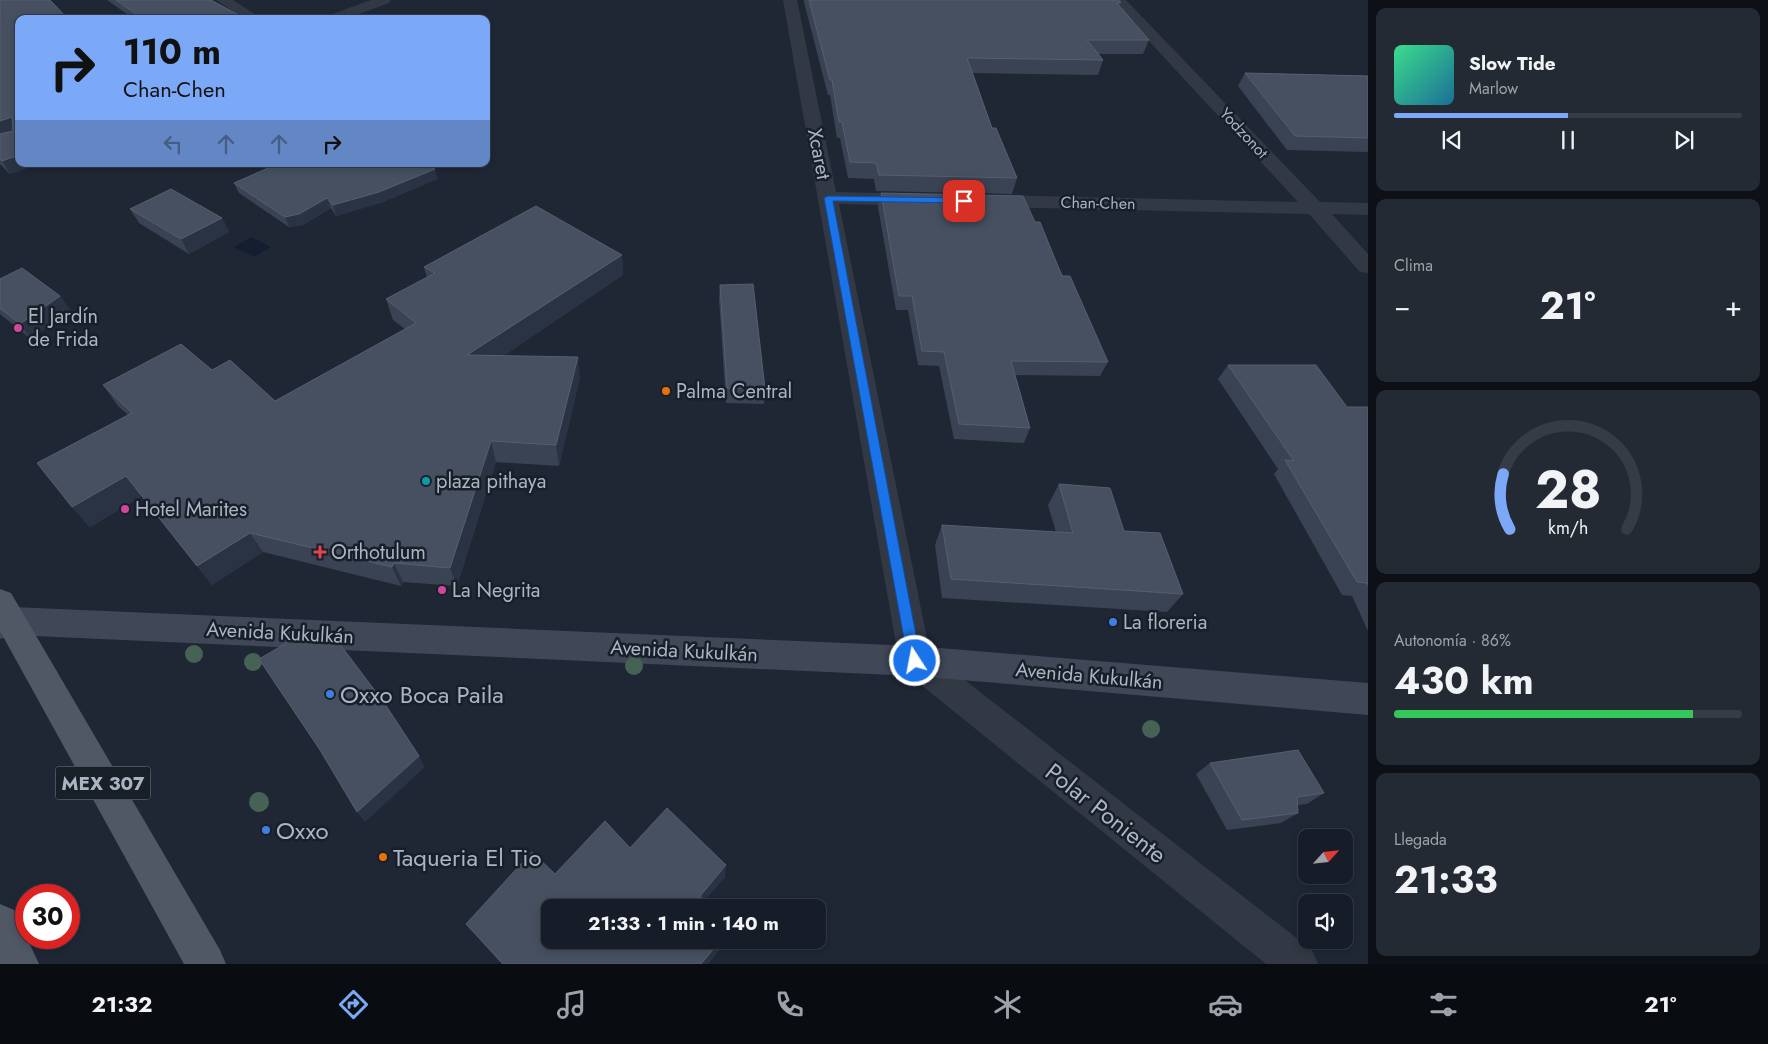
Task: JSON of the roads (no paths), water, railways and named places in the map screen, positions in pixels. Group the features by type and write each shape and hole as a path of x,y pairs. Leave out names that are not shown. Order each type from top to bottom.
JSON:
{"main road":[{"name":"MEX 307","path":"4,616 206,964"},
{"path":"0,924 19,964"}],"street":[{"path":"223,0 248,15"},
{"path":"343,15 384,0"},
{"name":"Xcaret","path":"790,0 915,661"},
{"name":"Yodzonot","path":"1118,0 1314,207 1368,267"},
{"path":"828,198 937,200"},
{"name":"Chan-Chen","path":"967,201 1368,209"},
{"name":"Avenida Kukulkán","path":"4,616 915,661 1368,699"},
{"name":"Polar Poniente","path":"915,661 1298,964"}],"water":[{"path":"251,237 271,247 254,257 234,247"}],"place":[{"name":"El Jardín de Frida","path":"18,328"},
{"name":"Palma Central","path":"666,391"},
{"name":"plaza pithaya","path":"426,481"},
{"name":"Hotel Marites","path":"125,509"},
{"name":"Orthotulum","path":"320,552"},
{"name":"La Negrita","path":"442,590"},
{"name":"La floreria","path":"1113,622"},
{"name":"Oxxo Boca Paila","path":"330,694"},
{"name":"Oxxo","path":"266,830"},
{"name":"Taqueria El Tio","path":"383,857"}]}
